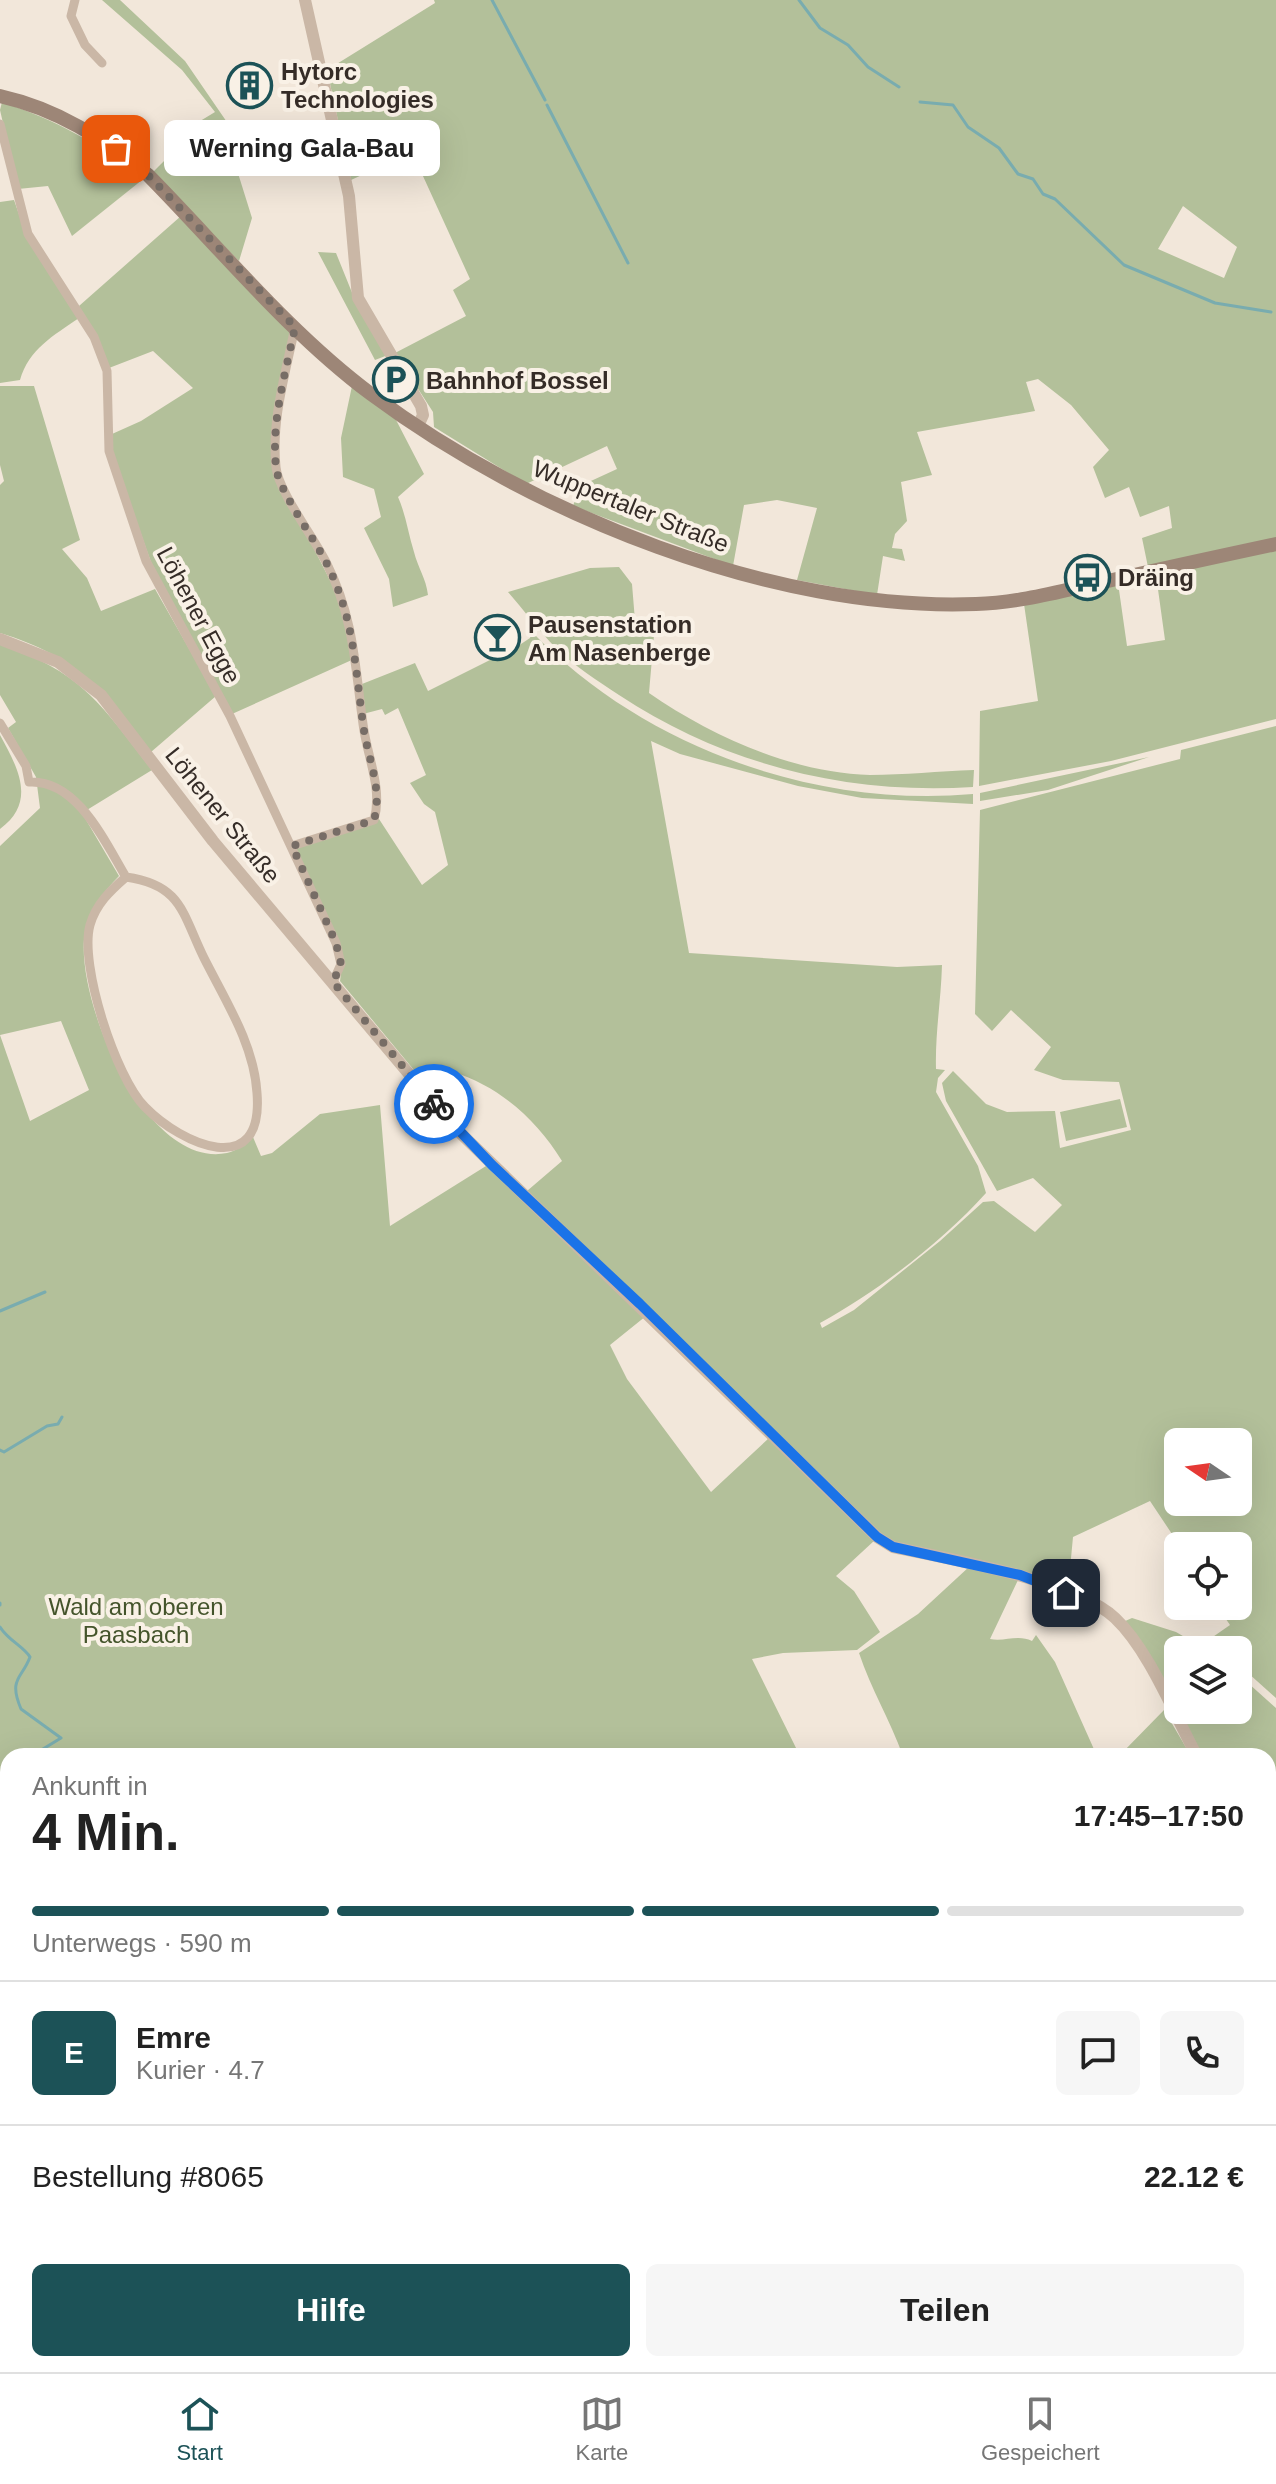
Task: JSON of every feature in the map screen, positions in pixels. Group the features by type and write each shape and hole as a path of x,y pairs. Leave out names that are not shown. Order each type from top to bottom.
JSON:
{"main road":[{"name":"Wuppertaler Straße","path":"0,96 56,114 116,149 148,175 295,327 371,393 418,426 536,494 648,542 758,579 912,606 980,604 1058,592 1276,544"}],"street":[{"path":"75,0 71,16 85,45 102,63"},
{"path":"305,0 349,196 358,298 421,406 418,426"},
{"name":"Löhener Egge","path":"0,124 28,234 94,337 107,371 109,451 146,561 230,716 336,943 341,964 333,982"},
{"path":"292,846 374,820 379,801 363,726 355,643 345,606 328,566 280,484 276,467 279,402 295,327"},
{"name":"Löhener Straße","path":"0,639 58,662 101,695 213,841 462,1135 877,1537 893,1547 1020,1575 1102,1608 1134,1640 1193,1748"},
{"path":"0,723 26,766 29,782 42,781 85,809 126,877"},
{"path":"126,877 146,880 171,892 244,1039 257,1094 252,1128 242,1141 226,1149 191,1143 143,1105 113,1046 95,998 87,946 98,905 126,877"}],"green space":[{"path":"102,0 120,0 185,61 257,166 254,174 237,170 252,218 239,261 152,173 165,160 164,143 215,112 182,70"},
{"path":"434,0 1276,0 1276,539 1148,567 1142,538 1172,528 1169,506 1140,517 1129,487 1105,498 1093,467 1109,450 1071,405 1038,379 1026,382 1035,411 917,432 932,475 901,482 907,521 895,534 892,548 902,549 905,561 883,556 877,595 797,580 817,508 777,500 744,505 733,566 573,506 580,486 617,469 607,446 526,484 434,427 433,412 395,353 466,316 453,290 470,279 412,152 351,180 327,70 435,3","holes":["1183,206 1237,247 1224,278 1158,249"]},
{"path":"2,102 76,134 142,180 72,236 48,186 18,189 0,110"},
{"path":"14,200 22,223 79,318 51,337 36,352 20,380 0,383 0,202"},
{"path":"181,216 291,333 273,468 343,606 354,659 232,714 159,585 112,452 112,434 141,421 193,388 153,351 109,368 79,306"},
{"path":"318,252 336,253 355,300 388,355 375,360"},
{"path":"0,386 34,386 80,540 62,549 87,578 101,611 155,589 216,696 151,752 87,678 50,653 0,633 0,485 4,481 0,465"},
{"path":"352,386 394,416 424,474 398,497 428,595 393,607 389,579 364,528 381,517 374,489 343,477 341,438"},
{"path":"1276,549 1276,719 1111,761 979,786 980,711 1038,701 1024,604 1118,583 1127,646 1165,640 1156,575"},
{"path":"619,567 632,584 636,633 654,635 649,693 673,709 726,737 783,760 841,773 870,775 974,770 973,787 879,786 834,780 744,757 701,740 659,719 578,667 563,655 508,592 590,568"},
{"path":"532,632 577,673 626,708 679,737 734,761 793,779 852,791 913,796 973,794 973,804 862,798 798,786 680,754 651,741 689,953 897,967 942,965 936,1069 945,1070 938,1078 936,1092 978,1166 986,1193 930,1247 864,1296 820,1323 822,1328 854,1310 940,1241 983,1202 994,1201 1035,1232 1062,1205 1033,1178 997,1191 946,1101 942,1083 953,1071 986,1104 1007,1112 1055,1111 1060,1148 1131,1130 1119,1082 1063,1080 1034,1070 1051,1047 1011,1010 992,1031 975,1014 980,810 1180,759 1181,750 1276,726 1276,1698 1252,1677 1252,1636 1214,1636 1230,1625 1227,1620 1252,1620 1252,1532 1171,1532 1150,1501 1073,1537 1068,1590 896,1543 879,1534 527,1191 562,1161 529,1119 486,1086 453,1072 433,1093 340,981 343,959 296,848 379,819 422,885 448,865 435,812 424,804 410,783 426,775 398,708 385,715 382,709 363,714 362,684 415,663 428,691 530,638"},
{"name":"Wald am oberen Paasbach","path":"0,644 51,666 88,693 152,770 82,813 119,876 90,916 85,932 84,961 103,1035 121,1073 143,1107 169,1135 197,1151 227,1153 253,1137 261,1156 272,1153 320,1114 380,1105 390,1226 486,1166 646,1316 610,1345 627,1379 711,1492 769,1438 875,1540 836,1576 854,1591 880,1632 857,1650 783,1653 752,1659 796,1748 0,1748 0,1035 0,846 40,808 36,777 8,728 16,722 0,695","holes":["61,1021 89,1090 30,1121 0,1035"]},
{"path":"0,735 18,772 21,796 11,819 0,829"},
{"path":"1149,757 1048,790 980,801 980,793"},
{"path":"1120,1099 1127,1127 1066,1141 1060,1112"},
{"path":"970,1566 1018,1580 990,1639 1022,1638 1032,1641 1036,1635 1055,1662 1093,1748 900,1748 859,1653 918,1614"},
{"path":"1132,1618 1183,1636 1164,1636 1164,1691 1123,1622"},
{"path":"1252,1687 1276,1708 1276,1748 1198,1748 1184,1724 1252,1724"},
{"path":"1164,1710 1164,1724 1172,1724 1186,1748 1127,1748"}],"waterway":[{"path":"492,0 545,100"},
{"path":"799,0 820,28 848,45 868,67 899,87"},
{"path":"920,102 953,105 968,127 999,148 1018,174 1033,179 1043,194 1055,199 1124,265 1215,303 1271,312"},
{"path":"547,105 628,263"},
{"path":"0,1311 45,1292"},
{"path":"0,1450 4,1452 47,1426 58,1424 62,1417"},
{"path":"0,1627 30,1657 16,1685 21,1709 61,1738 45,1748"}],"way so far":[{"path":"116,149 148,175 295,327 279,402 276,467 280,484 328,566 345,606 355,643 363,726 379,801 374,820 292,846 336,943 341,964 333,982 434,1104"}],"place":[{"name":"Hytorc Technologies","path":"250,85"},
{"name":"Werning Gala-Bau","path":"116,149"},
{"name":"Bahnhof Bossel","path":"395,380"},
{"name":"Dräing","path":"1087,577"},
{"name":"Pausenstation Am Nasenberge","path":"497,638"}],"route":[{"path":"434,1104 492,1165 640,1304 877,1537 893,1547 1020,1575 1066,1593"}]}
